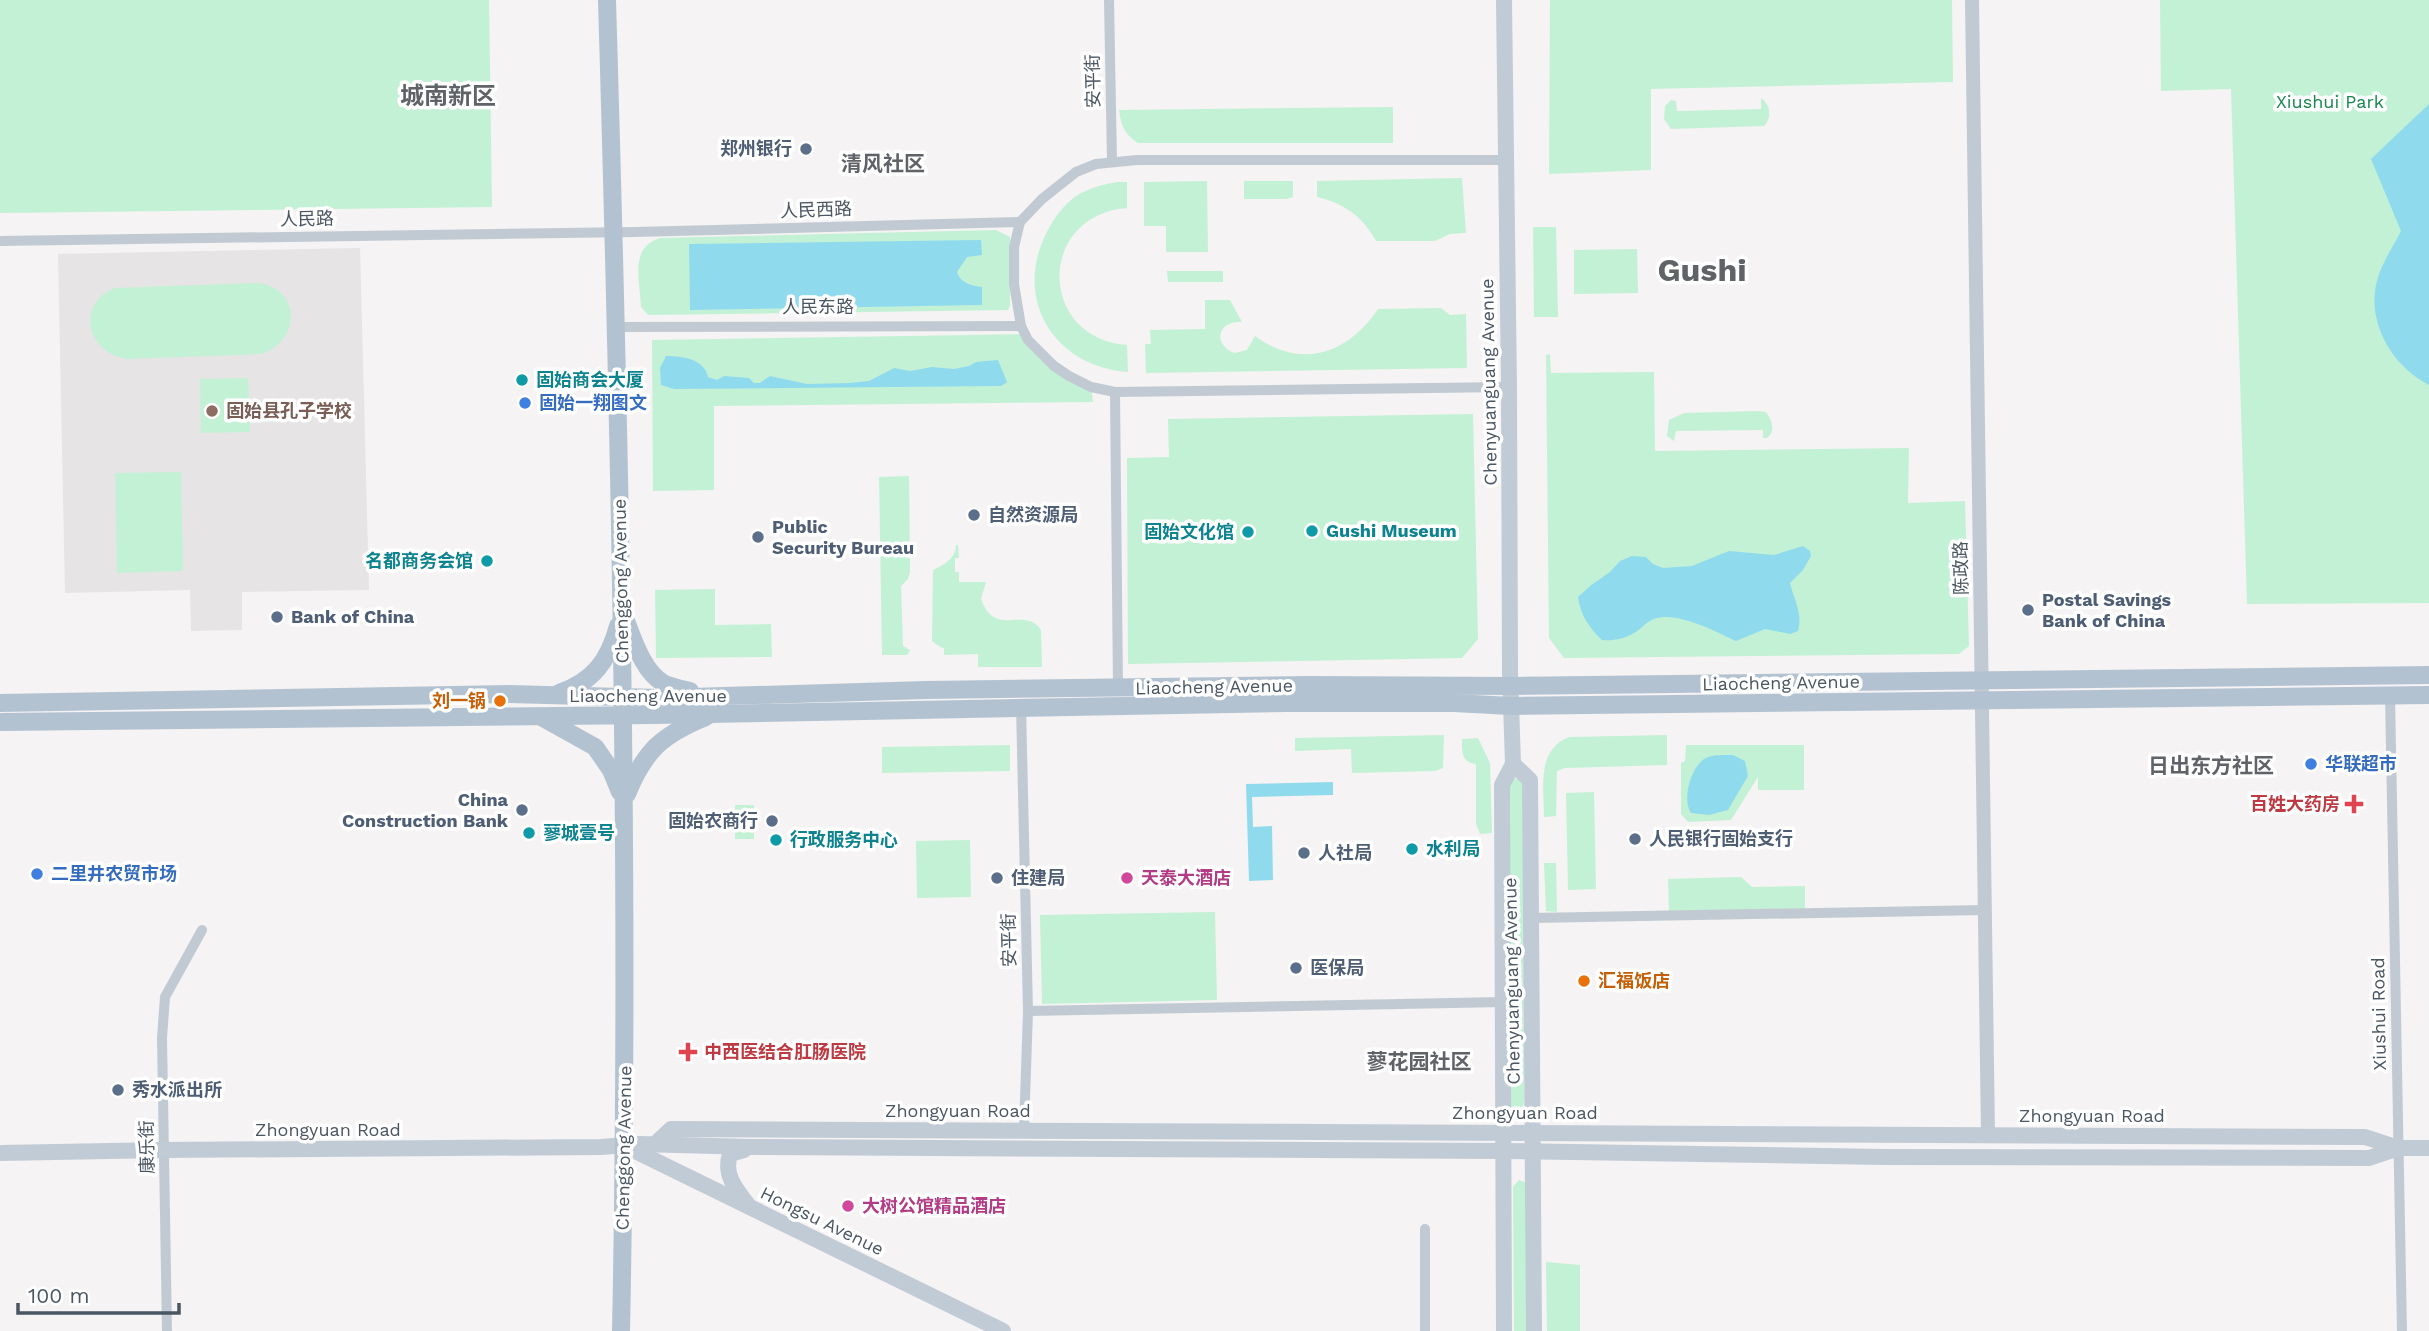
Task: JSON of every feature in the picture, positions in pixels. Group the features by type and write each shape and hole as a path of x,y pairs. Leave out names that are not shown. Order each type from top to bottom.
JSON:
{"main road":[{"name":"Chenggong Avenue","path":"607,0 624,707 625,1146 621,1331"},
{"name":"Chenyuanguang Avenue","path":"1504,0 1513,764 1502,785 1504,1331"},
{"path":"550,696 579,684 600,667 615,637 622,609"},
{"path":"622,609 641,657 662,682 714,705 695,722 656,745 642,762 624,800"},
{"name":"Liaocheng Avenue","path":"0,722 540,716 624,707 1118,688 2429,675"},
{"name":"Liaocheng Avenue","path":"0,703 509,694 550,696 624,707"},
{"name":"Liaocheng Avenue","path":"714,705 1021,706 1286,702 1511,706 2429,695"},
{"path":"540,716 595,747 611,770 624,800"},
{"name":"Chenyuanguang Avenue","path":"1513,764 1530,780 1534,1331"},
{"name":"Zhongyuan Road","path":"655,1144 671,1129 2365,1137 2399,1148"},
{"name":"Zhongyuan Road","path":"0,1153 655,1144 671,1147 1503,1151 1885,1157 2368,1158 2399,1148 2429,1148"},
{"name":"Hongsu Avenue","path":"625,1146 1003,1331"},
{"path":"749,1207 730,1181 727,1162 730,1154 752,1147"}],"street":[{"name":"安平街","path":"1109,0 1112,161"},
{"name":"陈政路","path":"1972,0 1988,1135"},
{"path":"1505,160 1112,161 1096,164 1076,172 1042,199 1020,222 1014,247 1014,284 1020,326 1028,340 1054,366 1091,387 1115,392 1509,387"},
{"name":"人民西路","path":"614,232 1020,222"},
{"name":"人民路","path":"0,241 614,232"},
{"name":"人民东路","path":"616,327 1020,326"},
{"path":"1115,392 1118,688"},
{"name":"Xiushui Road","path":"2390,696 2402,1331"},
{"name":"安平街","path":"1021,706 1028,1011 1024,1130"},
{"path":"1531,918 1985,910"},
{"name":"康乐街","path":"167,1331 162,1038 165,997 202,930"},
{"path":"1028,1011 1503,1002"},
{"path":"1425,1229 1425,1331"}],"shaded area":[{"name":"固始县孔子学校","path":"360,248 369,590 242,592 242,630 191,631 190,590 65,593 58,254"}],"green space":[{"path":"0,0 489,0 492,207 0,213"},
{"path":"1550,0 1952,0 1953,82 1651,89 1651,170 1549,174"},
{"name":"Xiushui Park","path":"2160,0 2429,0 2429,603 2247,604 2231,89 2161,91"},
{"path":"1761,98 1767,104 1769,112 1764,126 1671,129 1664,119 1665,106 1671,100 1676,101 1677,111 1761,109"},
{"path":"1393,107 1393,143 1138,143 1124,129 1119,110"},
{"path":"1462,178 1466,233 1450,234 1435,241 1376,241 1352,212 1317,197 1317,181"},
{"path":"1207,181 1208,252 1166,252 1166,226 1144,226 1144,182"},
{"path":"1244,181 1293,181 1293,197 1244,199"},
{"path":"1117,182 1127,182 1127,208 1097,216 1076,231 1064,253 1060,276 1064,300 1076,322 1097,337 1127,345 1128,372 1101,367 1078,357 1060,342 1046,323 1037,302 1035,278 1038,253 1049,228 1063,208 1081,193"},
{"path":"1533,227 1556,227 1558,317 1534,317"},
{"path":"996,230 1010,237 1008,310 648,315 641,307 638,276 640,257 650,243 660,238"},
{"path":"1637,249 1638,293 1574,294 1574,250"},
{"path":"1167,271 1223,271 1223,282 1168,282"},
{"path":"257,283 282,294 291,315 284,338 261,354 127,359 113,355 94,337 91,315 95,304 115,288"},
{"path":"1205,300 1230,300 1242,322 1227,325 1220,334 1223,345 1235,353 1247,350 1255,336 1289,352 1322,352 1353,337 1378,309 1441,308 1450,315 1466,314 1467,368 1146,373 1145,344 1151,344 1150,330 1205,329"},
{"path":"1026,334 1028,340 1091,387 1093,402 714,406 714,490 653,491 652,340"},
{"path":"1550,354 1551,373 1654,372 1655,451 1909,448 1908,503 1965,501 1969,646 1959,654 1564,658 1549,638 1546,355"},
{"path":"248,378 250,432 201,433 200,379"},
{"path":"1766,412 1771,422 1772,429 1767,438 1763,438 1763,430 1676,431 1674,441 1667,436 1669,420 1684,413"},
{"path":"1473,414 1478,639 1462,658 1128,664 1127,458 1169,457 1168,419"},
{"path":"181,472 183,571 117,573 115,473"},
{"path":"909,476 910,572 908,579 901,586 903,646 910,650 907,655 882,655 879,477"},
{"path":"956,545 959,558 955,558 955,572 959,572 959,582 986,582 981,599 987,611 1002,620 1027,620 1041,630 1042,667 978,667 978,654 944,655 944,648 932,641 933,570 952,557"},
{"path":"715,589 715,625 771,624 772,657 656,658 655,590"},
{"path":"1444,735 1443,768 1435,771 1352,773 1351,749 1295,751 1295,738"},
{"path":"1667,735 1667,765 1565,768 1557,771 1556,816 1544,817 1544,771 1551,751 1558,743 1569,737"},
{"path":"1478,738 1490,763 1492,833 1480,834 1476,824 1476,764 1467,761 1462,752 1462,739"},
{"path":"1010,745 1010,771 882,773 882,747"},
{"path":"1686,745 1804,745 1804,790 1758,790 1758,777 1731,820 1688,822 1681,814 1681,763 1685,761"},
{"path":"1509,780 1521,780 1523,785 1524,1100 1523,1109 1517,1113 1511,1111"},
{"path":"1594,792 1596,889 1568,890 1566,793"},
{"path":"735,805 754,805 754,839 735,839"},
{"path":"970,840 971,897 917,898 916,841"},
{"path":"1544,863 1556,863 1557,912 1546,911"},
{"path":"1741,877 1752,887 1805,886 1805,909 1669,911 1668,879"},
{"path":"1215,912 1217,1000 1042,1004 1040,915"},
{"path":"1519,1180 1527,1183 1531,1331 1514,1331 1513,1187"},
{"path":"1546,1262 1580,1265 1580,1331 1547,1331"}],"water":[{"path":"2429,104 2429,385 2416,377 2393,355 2379,327 2375,312 2377,281 2401,231 2371,159"},
{"path":"981,240 982,255 967,257 957,272 970,285 982,287 982,305 690,310 689,244"},
{"path":"666,356 698,362 708,377 717,380 724,376 749,378 754,383 760,383 770,376 807,384 869,381 894,368 910,371 932,367 954,369 976,362 998,360 1007,382 1001,386 674,389 661,385 660,368"},
{"path":"1803,546 1810,551 1811,556 1803,570 1790,583 1799,618 1798,631 1790,634 1765,629 1736,641 1698,624 1666,617 1650,621 1626,637 1602,640 1586,620 1579,603 1578,597 1590,586 1620,561 1632,556 1646,557 1663,568 1692,566 1729,551 1774,555"},
{"path":"1733,755 1745,761 1748,776 1728,810 1709,815 1691,813 1687,793 1691,777 1699,764 1710,756"},
{"path":"1333,782 1333,795 1252,797 1253,827 1272,826 1273,880 1249,881 1246,784"}],"place":[{"name":"郑州银行","path":"806,149"},
{"name":"固始商会大厦","path":"522,380"},
{"name":"固始一翔图文","path":"525,403"},
{"name":"固始县孔子学校","path":"212,411"},
{"name":"自然资源局","path":"974,515"},
{"name":"Gushi Museum","path":"1312,531"},
{"name":"固始文化馆","path":"1248,532"},
{"name":"Public Security Bureau","path":"758,537"},
{"name":"名都商务会馆","path":"487,561"},
{"name":"Postal Savings Bank of China","path":"2028,610"},
{"name":"Bank of China","path":"277,617"},
{"name":"刘一锅","path":"500,701"},
{"name":"华联超市","path":"2311,764"},
{"name":"百姓大药房","path":"2354,804"},
{"name":"China Construction Bank","path":"522,810"},
{"name":"固始农商行","path":"772,821"},
{"name":"蓼城壹号","path":"529,833"},
{"name":"人民银行固始支行","path":"1635,839"},
{"name":"行政服务中心","path":"776,840"},
{"name":"水利局","path":"1412,849"},
{"name":"人社局","path":"1304,853"},
{"name":"二里井农贸市场","path":"37,874"},
{"name":"住建局","path":"997,878"},
{"name":"天泰大酒店","path":"1127,878"},
{"name":"医保局","path":"1296,968"},
{"name":"汇福饭店","path":"1584,981"},
{"name":"中西医结合肛肠医院","path":"688,1052"},
{"name":"秀水派出所","path":"118,1090"},
{"name":"大树公馆精品酒店","path":"848,1206"}],"district":[{"name":"城南新区","path":"448,96"},
{"name":"清风社区","path":"883,164"},
{"name":"Gushi","path":"1702,270"},
{"name":"日出东方社区","path":"2211,766"},
{"name":"蓼花园社区","path":"1419,1062"}]}
